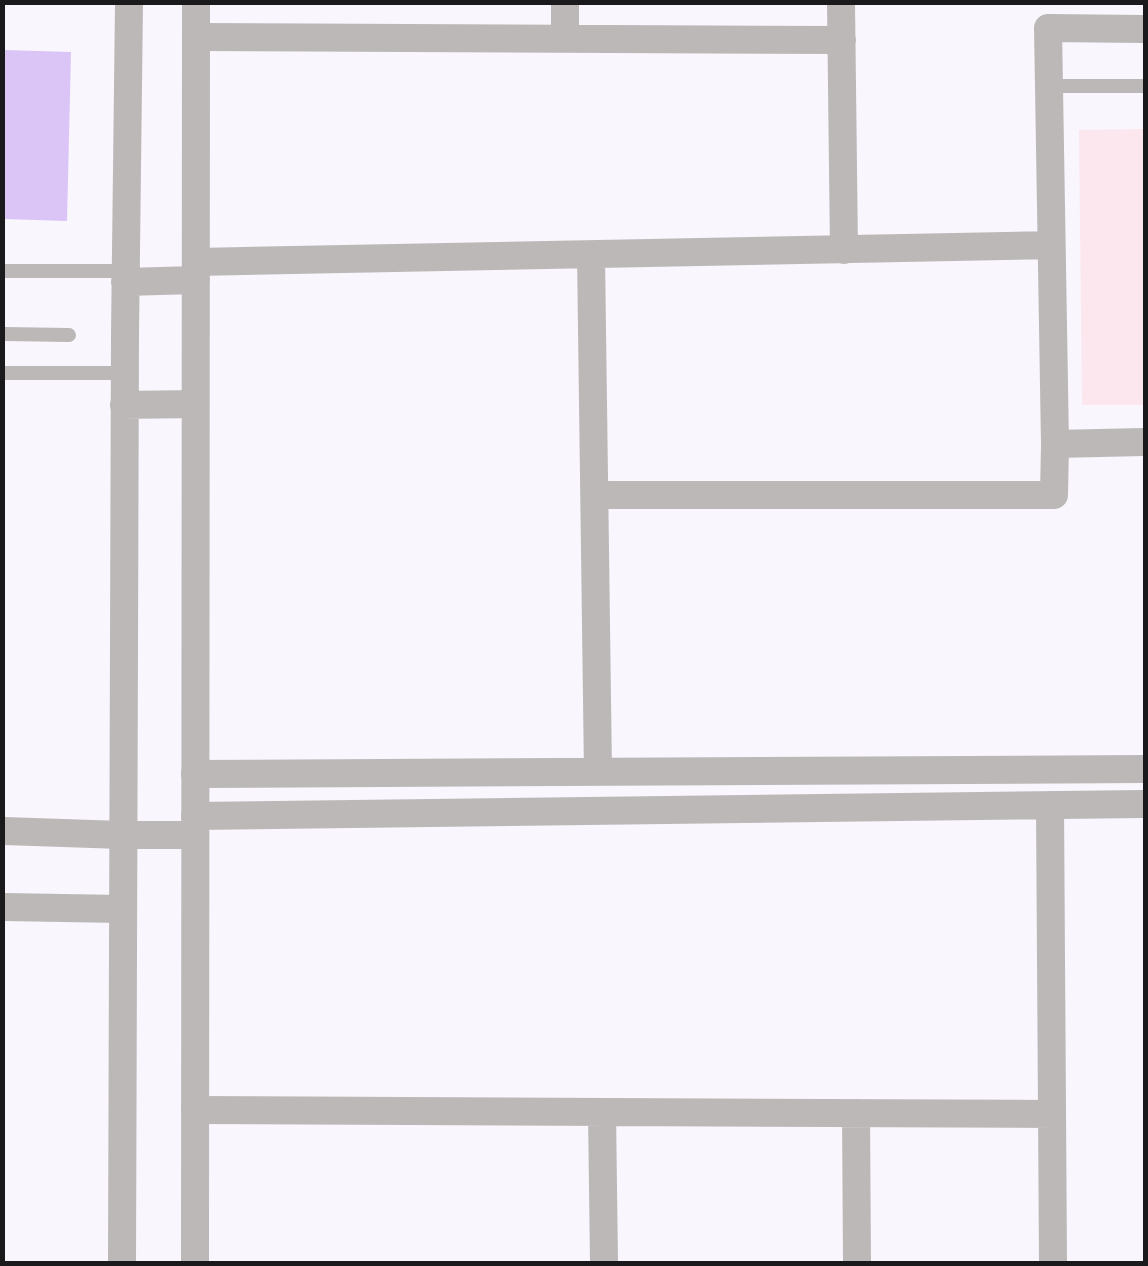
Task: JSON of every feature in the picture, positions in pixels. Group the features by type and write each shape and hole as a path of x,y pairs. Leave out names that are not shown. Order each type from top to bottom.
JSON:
{"street":[{"path":"122,1262 124,405 129,4"},
{"path":"195,1262 196,4"},
{"path":"564,4 565,39"},
{"path":"841,4 844,250"},
{"path":"595,495 1054,495 1055,444 1048,28 1144,29"},
{"path":"196,37 842,40"},
{"path":"125,276 196,271 591,255 1051,246"},
{"path":"591,255 598,772"},
{"path":"124,405 196,404"},
{"path":"1055,444 1144,442"},
{"path":"195,774 1144,768"},
{"path":"4,831 122,835 195,825 1144,804"},
{"path":"1050,805 1053,1262"},
{"path":"4,907 122,909"},
{"path":"195,1110 1052,1114"},
{"path":"602,1112 604,1262"},
{"path":"856,1113 857,1262"}],"lane":[{"path":"1048,86 1144,86"},
{"path":"4,271 125,276"},
{"path":"4,334 69,335"},
{"path":"4,373 125,373"}],"shaded area":[{"path":"4,50 71,52 67,221 4,219"},
{"path":"1144,129 1144,405 1082,405 1079,130"}]}
